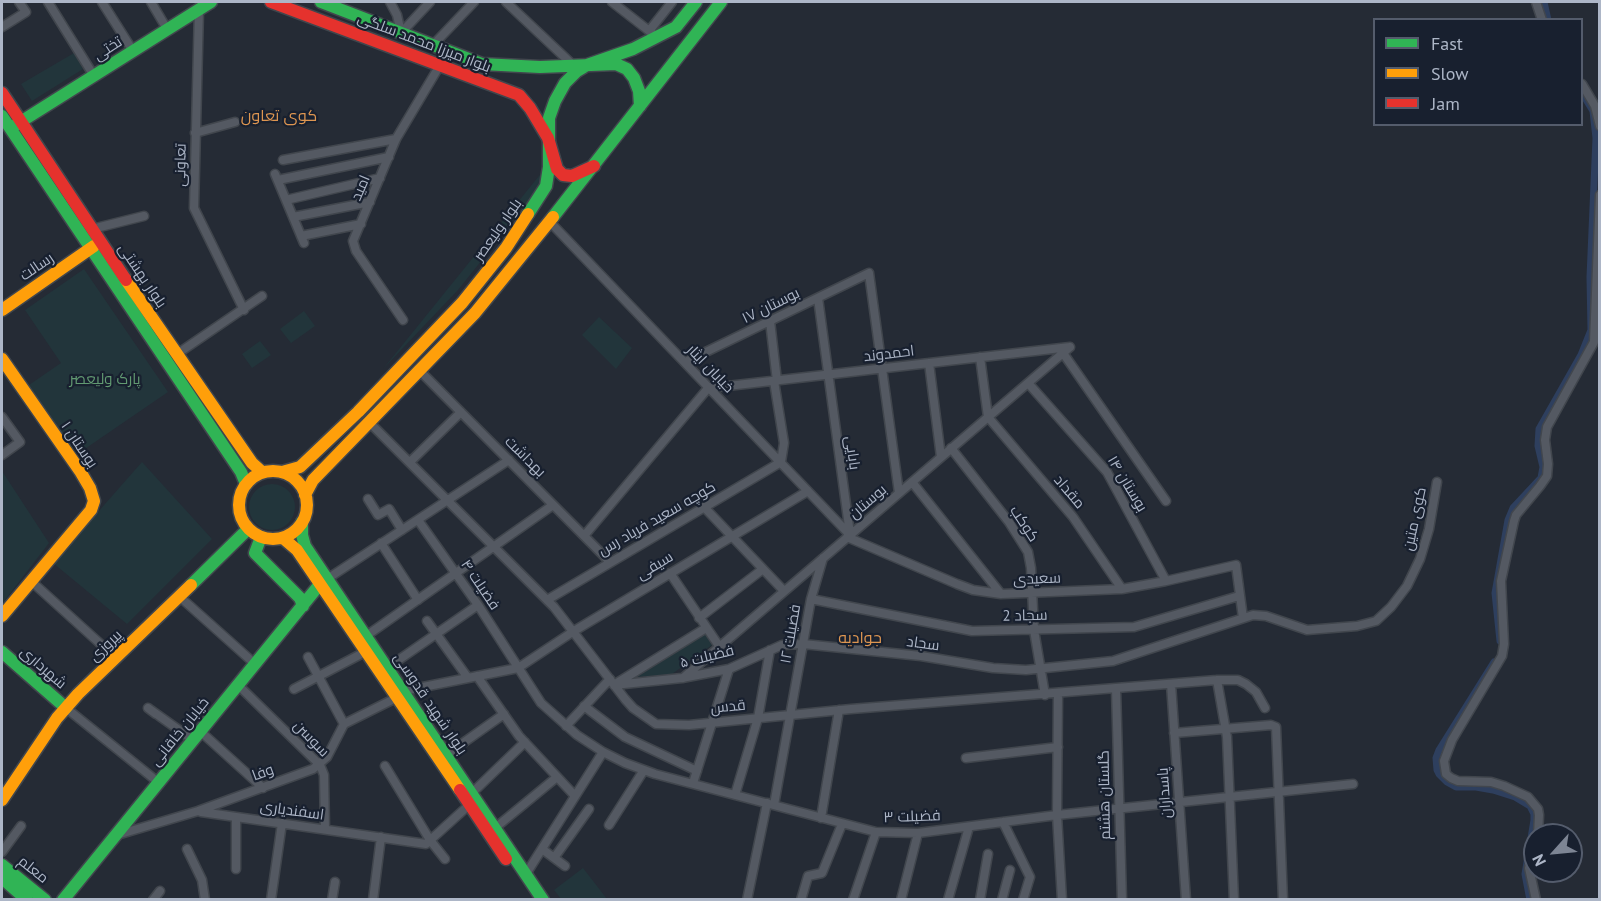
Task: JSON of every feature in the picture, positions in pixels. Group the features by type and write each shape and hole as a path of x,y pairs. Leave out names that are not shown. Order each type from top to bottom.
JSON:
{"main road":[{"name":"تختی","path":"5,129 21,123 211,2"},
{"name":"بلوار میرزا محمد سلگی","path":"271,2 519,95 530,108 548,138"},
{"name":"بلوار میرزا محمد سلگی","path":"321,2 482,64 581,65"},
{"name":"بلوار ولیعصر","path":"282,472 300,467 358,412 462,303 506,248 546,186 549,167 549,118 560,92 570,77 581,65 633,50 653,34 676,27 696,2"},
{"path":"305,495 313,480 474,313 550,222 721,2"},
{"path":"581,65 616,64 627,69 634,78 639,91 640,106"},
{"name":"بلوار بهشتی","path":"2,93 92,229 95,246 241,472 246,484"},
{"name":"بلوار بهشتی","path":"2,116 5,129 177,354 252,463 262,472"},
{"path":"548,138 553,160 563,175 581,174 594,166"},
{"name":"رسالت","path":"2,310 95,246"},
{"path":"462,303 474,313"},
{"name":"بوستان ۱","path":"2,359 80,471 90,488 94,501 91,510 31,581"},
{"path":"262,472 282,472 297,481 305,495 307,505 302,522 297,529 283,538 261,537 248,529 242,521 239,502 246,484 262,472"},
{"name":"بلوار شهید قدوسی","path":"302,522 302,535 306,546 365,652 446,755 470,799 495,828 543,900"},
{"name":"پیروزی","path":"2,800 66,708 248,529"},
{"path":"261,537 255,552 259,559 300,598 303,606"},
{"path":"283,538 297,550 324,581"},
{"path":"2,616 31,581"},
{"name":"بلوار شهید قدوسی","path":"324,581 366,636 387,668 400,695 534,900"},
{"name":"خیابان خاقانی","path":"63,900 324,581"},
{"name":"شهرداری","path":"2,652 66,708"},
{"name":"معلم","path":"2,865 45,900"},
{"name":"معلم","path":"2,878 27,900"}],"street":[{"path":"2,27 26,12 19,2"},
{"path":"48,2 94,76"},
{"path":"102,2 133,51"},
{"path":"151,2 167,29"},
{"path":"390,2 397,15 401,33"},
{"path":"401,33 430,2"},
{"path":"433,45 474,2"},
{"path":"506,2 581,65"},
{"path":"612,2 653,34 672,2"},
{"path":"1536,2 1541,18"},
{"name":"تعاونی","path":"199,9 194,208 244,310"},
{"name":"امید","path":"403,320 356,252 353,241 396,139 440,65"},
{"path":"1583,87 1595,106 1599,126"},
{"path":"195,134 235,122"},
{"path":"283,160 396,139"},
{"path":"361,224 302,239 276,177 389,157"},
{"path":"286,200 380,178"},
{"path":"1539,823 1538,809 1528,797 1491,782 1458,781 1446,774 1444,761 1452,740 1502,656 1504,644 1501,581 1515,515 1547,476 1545,441 1547,427 1594,342 1599,195"},
{"path":"293,218 370,202"},
{"path":"92,229 144,216"},
{"name":"خیابان ایثار","path":"550,222 808,491 848,536"},
{"name":"بوستان ۱۷","path":"686,363 869,273 882,369"},
{"path":"177,354 262,296"},
{"name":"بابایی","path":"818,298 848,536"},
{"path":"770,321 775,381 784,443 780,462"},
{"path":"1067,350 1166,501"},
{"name":"احمدوند","path":"710,388 980,357 1067,350"},
{"name":"بوستان","path":"682,678 1067,350"},
{"path":"980,357 988,417"},
{"path":"929,363 941,457"},
{"path":"882,369 898,493"},
{"name":"بهداشت","path":"420,370 610,562"},
{"name":"بوستان ۱۴","path":"1028,383 1107,472 1166,582"},
{"path":"584,536 710,388"},
{"path":"410,462 461,412"},
{"path":"2,417 20,442 2,455"},
{"name":"مقداد","path":"988,417 1073,517 1122,589"},
{"name":"قدس","path":"370,423 547,600 574,631 633,708 656,724 671,726 712,723 838,710 1217,680 1238,680 1246,684 1256,692 1265,708"},
{"name":"کوکب","path":"951,448 1028,552 1034,630 1045,695"},
{"path":"324,581 509,460"},
{"name":"کوچه سعید فریاد رس","path":"547,600 780,462"},
{"path":"912,482 1001,594"},
{"name":"کوی متین","path":"1040,668 1113,661 1252,615 1266,616 1307,630 1357,626 1376,621 1391,607 1407,586 1420,559 1429,529 1437,483"},
{"name":"سیفی","path":"518,668 574,631 808,491"},
{"path":"368,499 378,515 389,509 402,530"},
{"path":"366,636 553,505"},
{"path":"704,507 784,591"},
{"name":"فضیلت ۴","path":"418,520 478,605 518,668"},
{"name":"سعیدی","path":"848,536 973,590 1001,594 1122,589 1166,582 1236,565 1239,596"},
{"path":"381,543 418,600"},
{"name":"فضیلت ۱۲","path":"747,900 790,716 811,599 823,558"},
{"path":"699,618 763,569"},
{"path":"670,573 719,646"},
{"path":"31,581 116,658"},
{"path":"1239,596 1241,619"},
{"name":"سجاد 2","path":"811,599 972,631 1134,627 1239,596"},
{"path":"180,597 255,664"},
{"path":"387,668 478,605"},
{"path":"427,621 436,635 525,742 575,796"},
{"path":"566,726 584,706 612,682 706,628"},
{"name":"فضیلت ۵","path":"612,682 682,678 729,669 781,645 803,644"},
{"name":"سجاد","path":"803,644 921,656 993,668 1040,668"},
{"path":"735,795 758,718 770,650"},
{"path":"294,689 365,652"},
{"path":"308,657 344,724"},
{"path":"320,765 344,724 400,695 518,668"},
{"name":"فضیلت ۳","path":"518,668 541,703 566,726 603,752 625,763 876,832 918,833 1057,815 1353,784"},
{"path":"693,783 729,669"},
{"path":"1217,680 1227,737 1234,900"},
{"name":"پاسداران","path":"1171,684 1186,900"},
{"name":"سوسن","path":"238,685 320,765 324,775 324,829"},
{"name":"گلستان هشتم","path":"1116,689 1122,900"},
{"path":"1058,694 1057,815 1062,900"},
{"path":"584,706 625,737 697,771"},
{"path":"66,708 158,782"},
{"path":"156,714 148,708 196,736 263,788"},
{"path":"821,818 838,710"},
{"path":"446,755 504,714"},
{"path":"1174,733 1276,727 1283,900"},
{"path":"430,840 525,742"},
{"path":"966,758 1058,747"},
{"path":"526,874 603,752"},
{"name":"وفا","path":"115,836 198,811 320,765"},
{"path":"385,765 430,840 445,860"},
{"path":"609,825 644,770"},
{"path":"495,828 557,777"},
{"path":"554,858 589,809"},
{"name":"اسفندیاری","path":"198,811 426,844 430,840"},
{"path":"236,816 236,869"},
{"path":"1003,822 1030,877 1023,900"},
{"path":"271,900 282,823"},
{"path":"801,900 808,876 822,873 842,824"},
{"path":"2,852 21,826"},
{"path":"948,900 969,827"},
{"path":"853,900 876,832"},
{"path":"901,900 918,833"},
{"path":"374,900 381,837"},
{"path":"187,849 202,880 205,900"},
{"path":"542,849 565,866"},
{"path":"980,900 988,854"},
{"path":"1002,900 1010,870"},
{"path":"332,900 335,882"},
{"path":"1532,883 1536,900"},
{"path":"153,900 160,891"}],"green space":[{"path":"74,53 83,69 32,101 21,84"},
{"path":"543,171 545,181 458,290 383,369"},
{"name":"پارک ولیعصر","path":"84,269 168,392 76,455 29,385 61,363 25,310"},
{"path":"304,311 315,326 291,343 280,329"},
{"path":"599,317 632,348 616,369 582,335"},
{"path":"260,341 271,355 252,368 242,354"},
{"path":"142,462 212,539 127,624 53,563"},
{"path":"2,471 49,543 2,604"},
{"path":"272,484 288,491 295,507 288,523 272,530 256,523 249,507 256,491"},
{"path":"705,634 712,645 672,674 637,677"},
{"path":"583,868 607,899 561,899 554,890"}],"waterway":[{"path":"1544,2 1548,18"},
{"path":"1500,641 1495,593 1508,520 1513,508 1541,478 1543,467 1538,446 1539,429 1581,355 1591,330 1590,277 1596,138 1593,111 1583,95"},
{"path":"1494,662 1439,750 1436,758 1437,770 1447,782 1456,787 1493,790 1515,797 1530,806 1534,820 1525,874 1530,900"}],"traffic: fast":[{"path":"14,126 211,2"},
{"path":"321,2 482,64 540,67 616,64 627,69 634,78 639,91 640,106"},
{"path":"528,214 546,186 549,167 549,118 565,83 587,65 633,49 676,27 696,2"},
{"path":"553,217 721,2"},
{"path":"2,116 241,472 246,484"},
{"path":"302,522 305,546 543,900"},
{"path":"191,585 248,529"},
{"path":"261,537 255,553 300,598 303,606"},
{"path":"63,900 320,584"},
{"path":"2,652 66,708"},
{"path":"2,865 45,900"},
{"path":"2,878 27,900"}],"traffic: slow":[{"path":"282,472 300,467 358,412 462,303 506,248 528,214"},
{"path":"305,495 313,480 475,313 553,217"},
{"path":"2,310 94,246"},
{"path":"126,280 252,463 262,472"},
{"path":"2,359 80,471 90,488 94,501 91,510 2,616"},
{"path":"273,471 286,474 297,481 304,492 307,505 304,518 297,529 286,536 273,539 260,536 249,529 242,518 239,505 242,492 249,481 260,474 273,471"},
{"path":"283,538 297,550 460,790"},
{"path":"2,800 57,718 78,694 191,585"}],"traffic: jam":[{"path":"271,2 519,95 530,108 548,138 557,169 563,175 572,176 594,166"},
{"path":"2,93 126,280"},
{"path":"460,790 506,859"}],"district":[{"name":"کوی تعاون","path":"279,116"},
{"name":"جوادیه","path":"860,638"}]}
